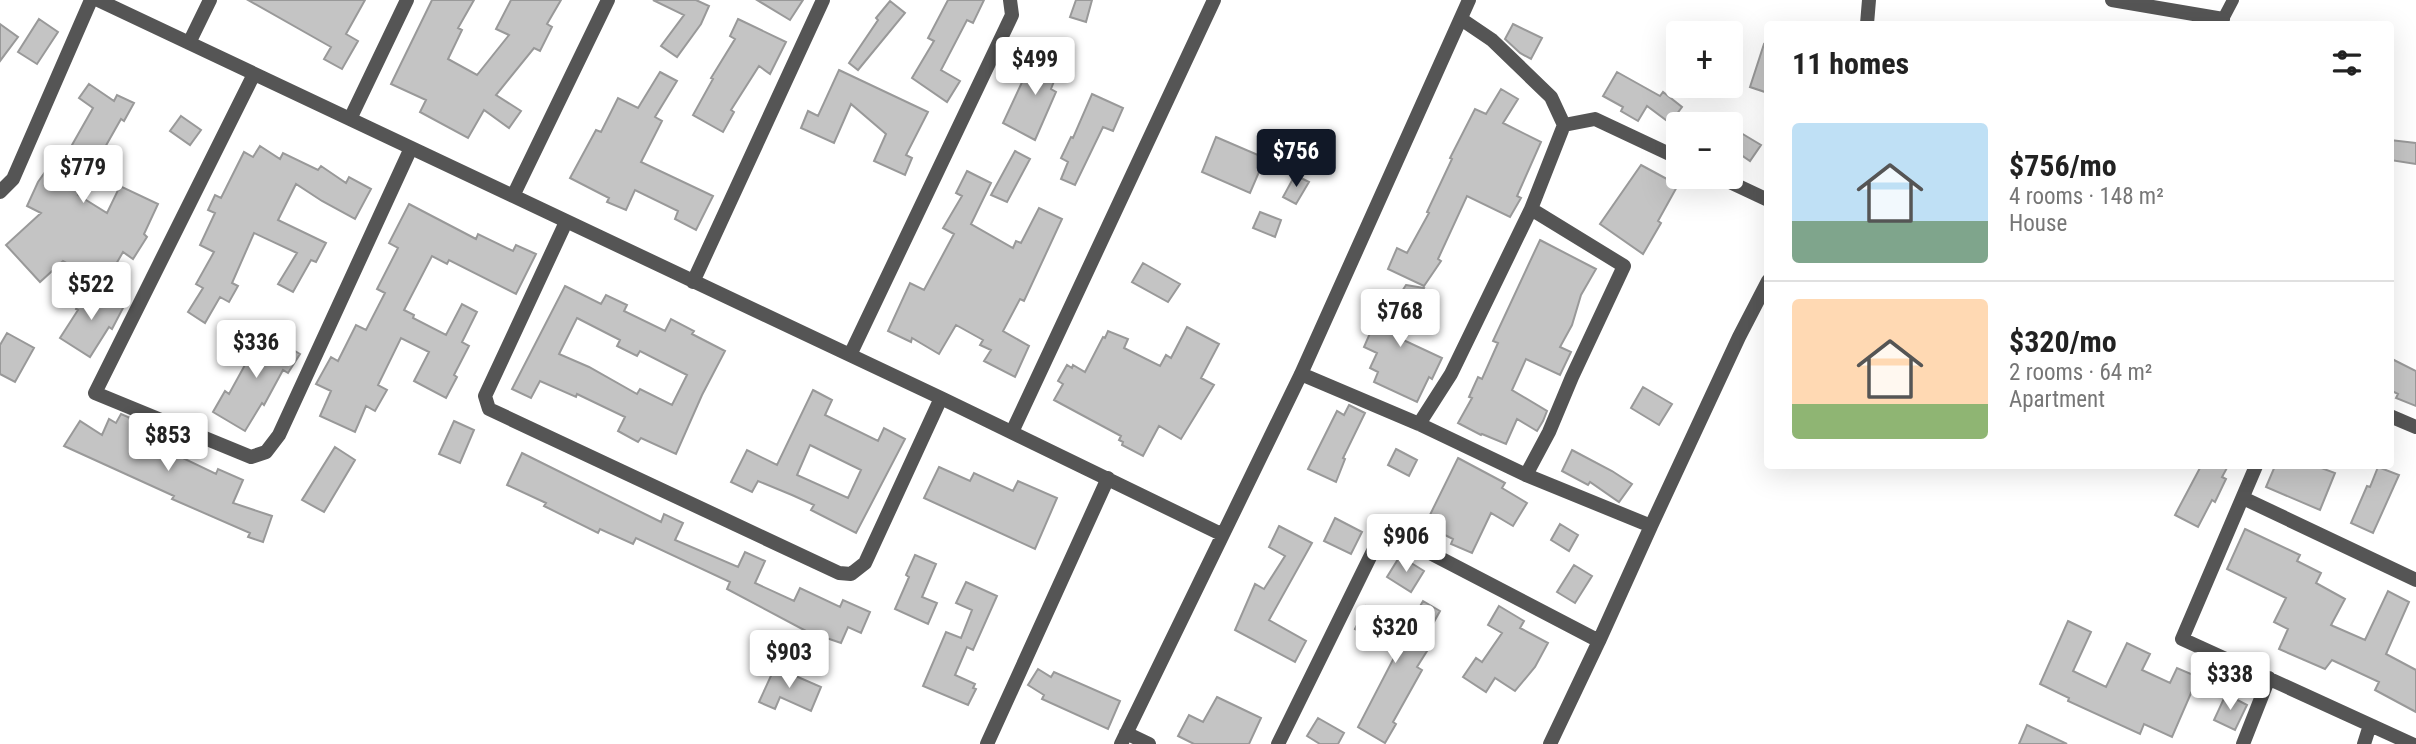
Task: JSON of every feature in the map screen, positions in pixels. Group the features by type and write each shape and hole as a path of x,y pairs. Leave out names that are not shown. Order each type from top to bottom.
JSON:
{"street":[{"path":"0,192 13,179 91,0"},
{"path":"98,0 941,398 1222,534"},
{"path":"189,43 209,0"},
{"path":"350,119 407,0"},
{"path":"513,196 608,0"},
{"path":"693,282 823,0"},
{"path":"850,355 1012,15 1010,0"},
{"path":"1012,432 1214,0"},
{"path":"1149,744 1124,739 1301,374 1469,0"},
{"path":"1867,21 1869,0"},
{"path":"2112,0 2224,19"},
{"path":"1419,424 1451,374 1531,209 1564,125 1551,97 1492,40 1461,19"},
{"path":"254,74 95,393 251,457 266,452 279,435 411,148"},
{"path":"1564,125 1595,118 1666,152"},
{"path":"1743,188 1764,198"},
{"path":"1526,475 1549,432 1624,266 1531,209"},
{"path":"566,222 485,396 489,409 514,421 839,573 851,574 865,563 941,398"},
{"path":"1550,744 1764,289"},
{"path":"1301,374 1419,424 1526,475 1651,526"},
{"path":"2394,418 2416,427"},
{"path":"2255,469 2182,639 2412,744"},
{"path":"986,744 1108,478"},
{"path":"2243,498 2416,580"},
{"path":"1278,744 1374,549 1391,540 1409,542 1599,641"},
{"path":"2243,744 2269,678"},
{"path":"2364,744 2370,725"}],"lane":[{"path":"2224,19 2234,0"}],"building":[{"path":"248,0 365,0 346,34 358,41 342,69 324,59 331,47"},
{"path":"432,0 474,0 458,28 462,30 448,59 477,75 509,35 496,29 511,0 561,0 547,24 552,27 540,51 534,48 496,95 521,111 509,128 484,110 468,138 420,112 426,100 391,84"},
{"path":"653,0 696,0 709,6 701,24 677,57 661,46 684,15"},
{"path":"757,0 803,0 790,20"},
{"path":"948,0 984,0 973,23 967,20 941,70 960,81 947,102 912,78 934,41 928,38"},
{"path":"1076,0 1092,0 1086,22 1070,17"},
{"path":"890,1 905,13 858,70 849,63 878,20 876,18"},
{"path":"39,19 58,32 37,64 18,52"},
{"path":"738,19 786,42 770,74 759,66 731,110 734,112 723,132 693,115 713,79 711,78 735,39 730,36"},
{"path":"0,24 18,37 0,61"},
{"path":"1513,24 1542,38 1531,59 1505,39"},
{"path":"1764,44 1764,92 1750,87"},
{"path":"1048,46 1065,53 1051,89 1056,92 1035,140 1003,123 1024,78 1034,82"},
{"path":"839,70 928,112 906,155 912,158 905,175 874,161 886,134 851,104 834,143 801,128 808,111 818,116"},
{"path":"660,72 677,81 655,117 662,121 641,162 713,196 696,230 675,219 678,211 635,190 626,210 607,202 609,198 570,178 596,130 601,132 618,98 638,108"},
{"path":"1617,72 1660,96 1663,92 1666,98 1671,98 1682,107 1678,112 1666,112 1666,120 1647,106 1638,121 1621,111 1623,107 1603,96"},
{"path":"89,84 114,101 117,95 134,103 124,121 121,119 78,195 107,213 120,186 158,204 144,234 147,237 133,259 123,252 104,285 63,261 40,282 6,245 41,213 27,206 38,182 62,148 68,152 93,108 79,98"},
{"path":"1501,89 1518,99 1503,123 1541,142 1517,196 1521,198 1510,217 1467,196 1438,259 1441,261 1424,286 1388,269 1397,248 1407,253 1429,213 1427,212 1452,159 1450,158 1475,109 1486,114"},
{"path":"1092,94 1123,108 1113,131 1103,127 1075,185 1061,179 1068,162 1061,158"},
{"path":"181,116 201,130 190,145 170,131"},
{"path":"1743,134 1761,145 1750,161 1743,156"},
{"path":"1216,137 1265,158 1250,193 1202,172"},
{"path":"2394,140 2416,143 2416,164 2394,161"},
{"path":"260,146 280,159 283,153 318,170 321,166 346,183 349,177 371,189 355,219 296,184 278,220 326,243 316,262 311,260 293,292 278,284 297,253 254,233 232,283 238,286 229,302 220,297 205,323 188,312 203,288 196,284 214,252 200,245 215,213 208,210 215,195 221,198 244,152 253,157"},
{"path":"1015,151 1030,159 1007,202 991,195"},
{"path":"1641,165 1666,179 1666,189 1676,189 1658,221 1661,223 1643,254 1600,224"},
{"path":"967,171 991,183 971,224 1013,248 1016,241 1021,243 1039,208 1062,219 1024,301 1020,299 1003,331 1029,346 1015,377 984,361 991,350 980,345 983,340 956,325 939,354 912,338 911,342 888,331 910,283 924,290 954,234 943,228 962,196 956,193"},
{"path":"1295,175 1309,182 1296,204 1283,197"},
{"path":"409,204 476,239 478,234 513,251 516,245 536,254 516,294 449,260 447,264 432,256 404,310 414,315 413,318 446,335 462,304 477,312 462,342 469,346 454,375 457,377 446,398 414,381 429,352 401,338 378,385 387,390 375,411 366,406 355,432 320,416 331,391 316,384 331,357 338,361 356,325 366,330 385,293 377,289 398,248 389,243"},
{"path":"1260,212 1281,220 1275,237 1253,228"},
{"path":"1540,240 1596,269 1581,295 1572,325 1560,347 1571,352 1560,375 1526,359 1512,390 1547,411 1543,421 1537,431 1517,419 1506,444 1458,423 1472,398 1469,397 1478,377 1482,379 1498,343 1493,341"},
{"path":"1143,263 1180,284 1168,302 1132,282"},
{"path":"1406,285 1424,288 1399,338 1442,358 1417,402 1374,382 1378,372 1370,368 1377,353 1364,347 1384,301 1393,305"},
{"path":"565,286 601,304 606,295 627,305 624,311 665,331 671,319 694,331 692,334 725,351 676,454 641,438 638,442 618,431 625,417 577,394 576,397 540,381 531,398 512,389","holes":["577,318 620,340 617,346 637,356 640,351 687,375 672,405 640,389 637,394 589,367 559,354"]},
{"path":"87,288 123,308 112,329 109,327 90,357 60,338 78,310 76,309"},
{"path":"1187,327 1219,344 1201,378 1214,385 1181,439 1159,426 1143,456 1122,445 1123,442 1119,440 1121,436 1054,400 1063,384 1058,381 1067,365 1072,368 1073,365 1085,372 1108,331 1128,339 1124,348 1160,366 1166,355 1171,358"},
{"path":"258,329 300,354 288,373 283,370 264,405 262,403 245,431 213,412 225,391 229,394 251,354 247,352"},
{"path":"7,333 34,348 15,382 0,374 0,345"},
{"path":"2394,360 2416,371 2416,406 2396,398 2398,394 2394,392"},
{"path":"1643,387 1672,404 1659,425 1631,408"},
{"path":"813,390 832,400 825,415 878,441 884,428 905,439 856,533 811,510 814,505 758,481 752,492 731,482 747,450 777,465","holes":["810,445 861,470 848,498 797,475"]},
{"path":"1349,405 1365,413 1343,458 1345,459 1336,482 1308,469 1337,411 1344,415"},
{"path":"121,414 135,420 134,428 169,443 166,450 216,474 218,469 243,480 233,503 272,516 263,542 248,537 250,533 172,499 174,496 64,446 80,421 102,435 109,419 116,423"},
{"path":"454,421 474,430 460,463 439,454"},
{"path":"335,447 355,460 324,512 302,500"},
{"path":"1396,449 1417,460 1409,476 1388,465"},
{"path":"1572,450 1632,484 1619,502 1590,482 1588,485 1562,471"},
{"path":"522,453 661,522 664,514 683,523 675,540 738,567 745,552 765,561 755,583 794,601 800,588 840,607 843,600 870,612 861,633 848,627 841,643 806,631 727,589 730,582 636,538 633,544 600,529 598,533 544,506 546,503 507,485"},
{"path":"1458,458 1505,483 1502,488 1527,503 1513,526 1491,513 1472,553 1451,544 1453,539 1425,525"},
{"path":"939,467 970,481 974,473 1013,491 1018,481 1057,498 1035,549 924,498"},
{"path":"2199,469 2226,469 2222,477 2226,479 2215,502 2212,500 2198,527 2175,515"},
{"path":"2274,469 2324,469 2335,473 2320,510 2266,487"},
{"path":"2377,469 2399,475 2373,533 2351,523 2367,486 2370,487"},
{"path":"1335,518 1362,532 1351,554 1324,541"},
{"path":"1560,524 1578,535 1569,551 1551,540"},
{"path":"1279,526 1312,543 1269,620 1306,641 1295,662 1235,630 1255,584 1264,589 1285,556 1269,547"},
{"path":"2245,529 2300,555 2297,561 2321,573 2316,583 2345,599 2331,625 2333,626 2365,640 2388,591 2409,602 2386,654 2416,670 2416,712 2375,690 2379,682 2332,660 2325,669 2279,649 2288,629 2274,622 2286,598 2227,569"},
{"path":"915,555 936,564 922,597 937,603 928,624 895,609"},
{"path":"1400,556 1424,571 1411,592 1387,577"},
{"path":"1574,565 1592,576 1575,603 1557,592"},
{"path":"966,582 997,596 973,650 967,647 955,675 975,684 973,688 976,689 968,705 923,686 946,632 961,638 972,610 956,603"},
{"path":"1423,601 1440,611 1420,647 1427,651 1417,667 1422,670 1393,722 1396,724 1385,743 1358,727 1398,650 1355,629 1366,606 1408,627"},
{"path":"1499,606 1524,621 1520,628 1548,643 1535,667 1515,691 1495,678 1486,692 1463,677 1476,658 1482,662 1502,633 1488,625"},
{"path":"2068,621 2091,632 2073,671 2106,687 2127,643 2150,654 2142,670 2170,683 2177,668 2198,677 2172,737 2144,724 2140,734 2068,701 2069,698 2040,684"},
{"path":"775,667 821,687 811,711 780,697 775,709 759,702"},
{"path":"1038,669 1051,677 1054,672 1120,701 1108,729 1042,699 1044,695 1028,685"},
{"path":"2226,694 2247,705 2235,730 2214,720"},
{"path":"1217,697 1261,718 1249,744 1194,744 1178,736 1189,715 1203,722"},
{"path":"1318,718 1344,733 1338,744 1320,744 1307,736"},
{"path":"2027,725 2067,744 2019,744"}]}
